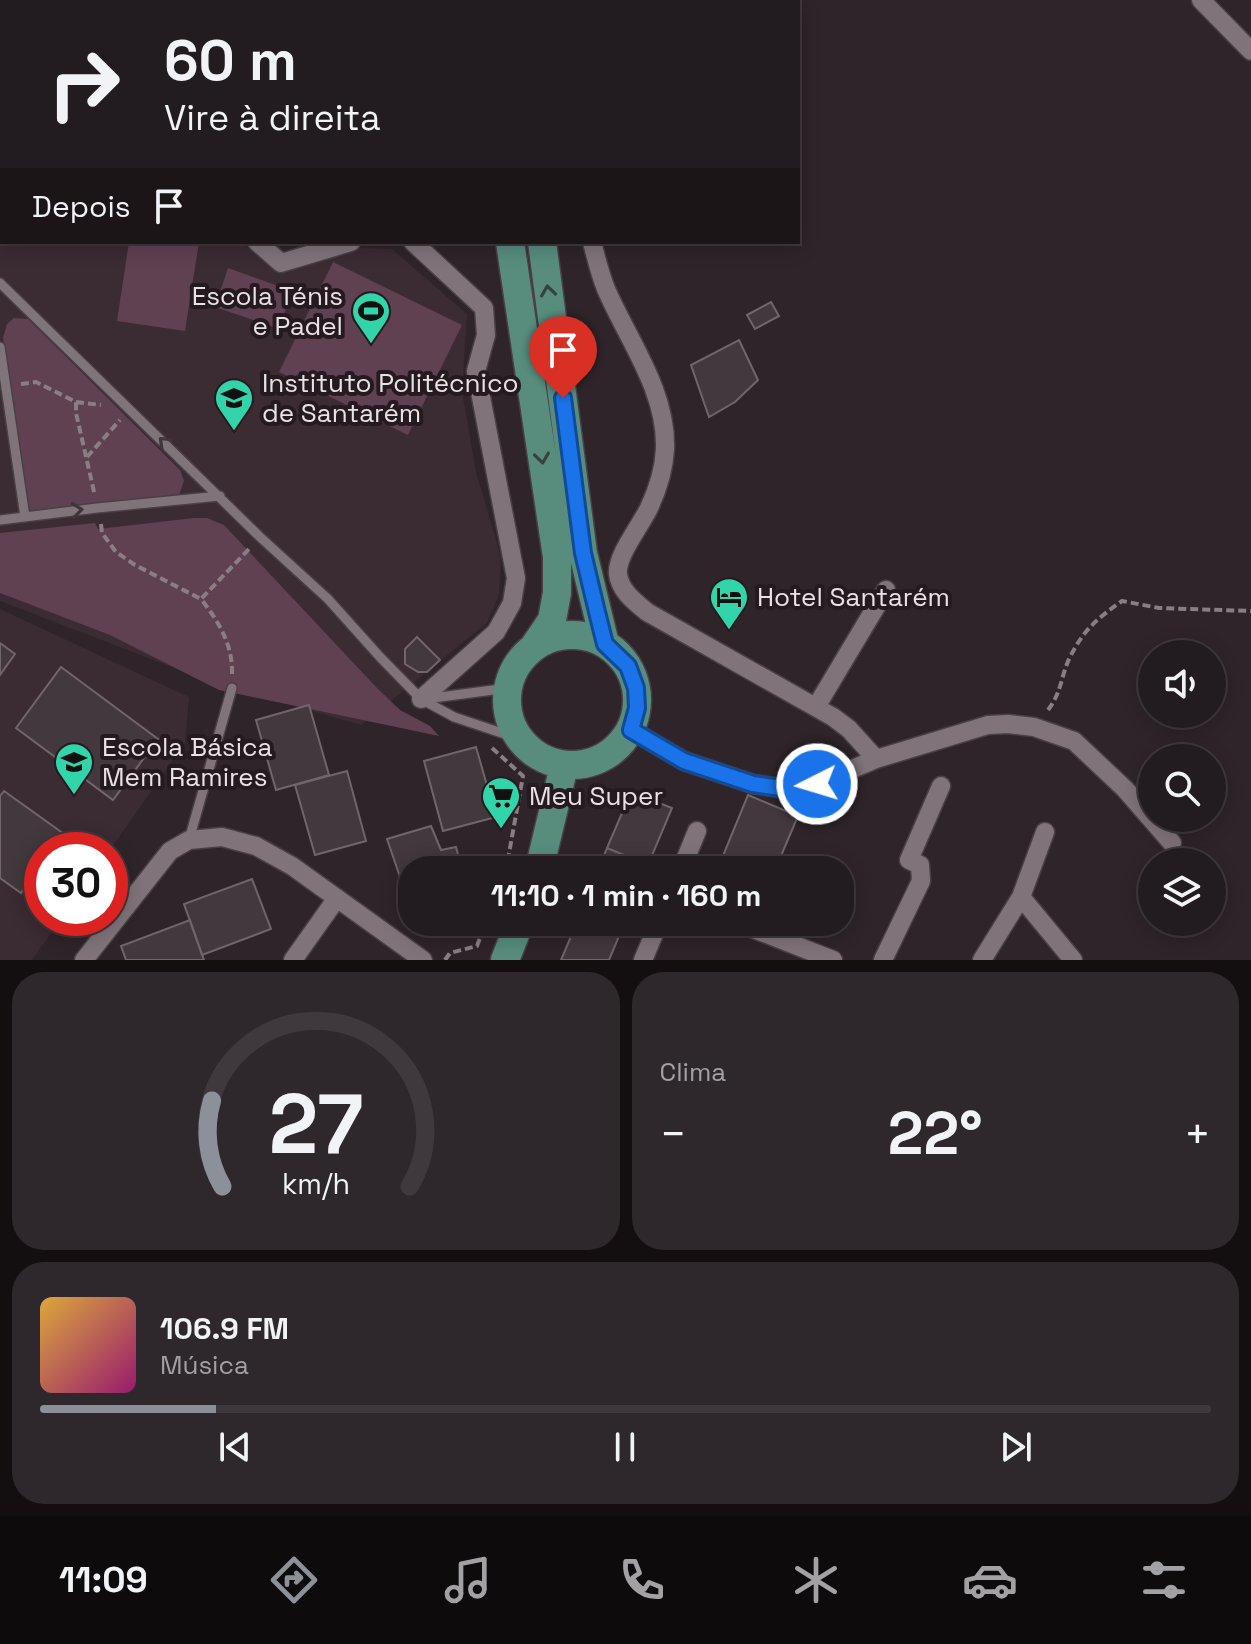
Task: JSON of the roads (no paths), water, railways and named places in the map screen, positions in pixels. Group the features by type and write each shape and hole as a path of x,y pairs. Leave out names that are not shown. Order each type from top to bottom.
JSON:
{"main road":[{"path":"510,244 557,557 557,593 552,620 535,645 517,663 507,684 505,743 564,766 590,763 617,748 631,730 637,708 636,688 628,666 605,644 584,635 556,636 535,645"},
{"path":"542,244 583,553 605,644"},
{"path":"542,856 564,766"},
{"path":"505,960 514,936"}],"street":[{"path":"1201,0 1251,51"},
{"path":"259,244 281,263 344,244"},
{"path":"415,244 484,308 486,335 476,371 516,578 512,603 496,632 421,699"},
{"path":"592,244 607,290 653,384 662,418 665,449 651,504 625,550 618,571 621,584 647,612 816,707 849,729 876,759"},
{"path":"816,707 886,590"},
{"path":"631,730 684,761 753,784 803,788 876,759 988,725 1034,727 1074,741 1125,789 1172,843"},
{"path":"883,960 921,881 920,865 909,860 941,786"},
{"path":"687,856 697,831"},
{"path":"982,960 1021,897 1045,832"},
{"path":"84,960 170,851 189,840 222,837 256,846 292,866 423,960"},
{"path":"1021,897 1073,960"},
{"path":"293,960 337,898"},
{"path":"643,960 653,936"},
{"path":"772,936 833,960"}],"lane":[{"path":"0,283 260,537 328,599 421,699 505,743"},
{"path":"0,347 25,517"},
{"path":"0,520 220,496"},
{"path":"189,840 232,688"},
{"path":"421,699 508,688"}],"place":[{"name":"Escola Ténis e Padel","path":"371,345"},
{"name":"Instituto Politécnico de Santarém","path":"234,432"},
{"name":"Hotel Santarém","path":"729,631"},
{"name":"Escola Básica Mem Ramires","path":"74,796"},
{"name":"Meu Super","path":"501,830"}]}
